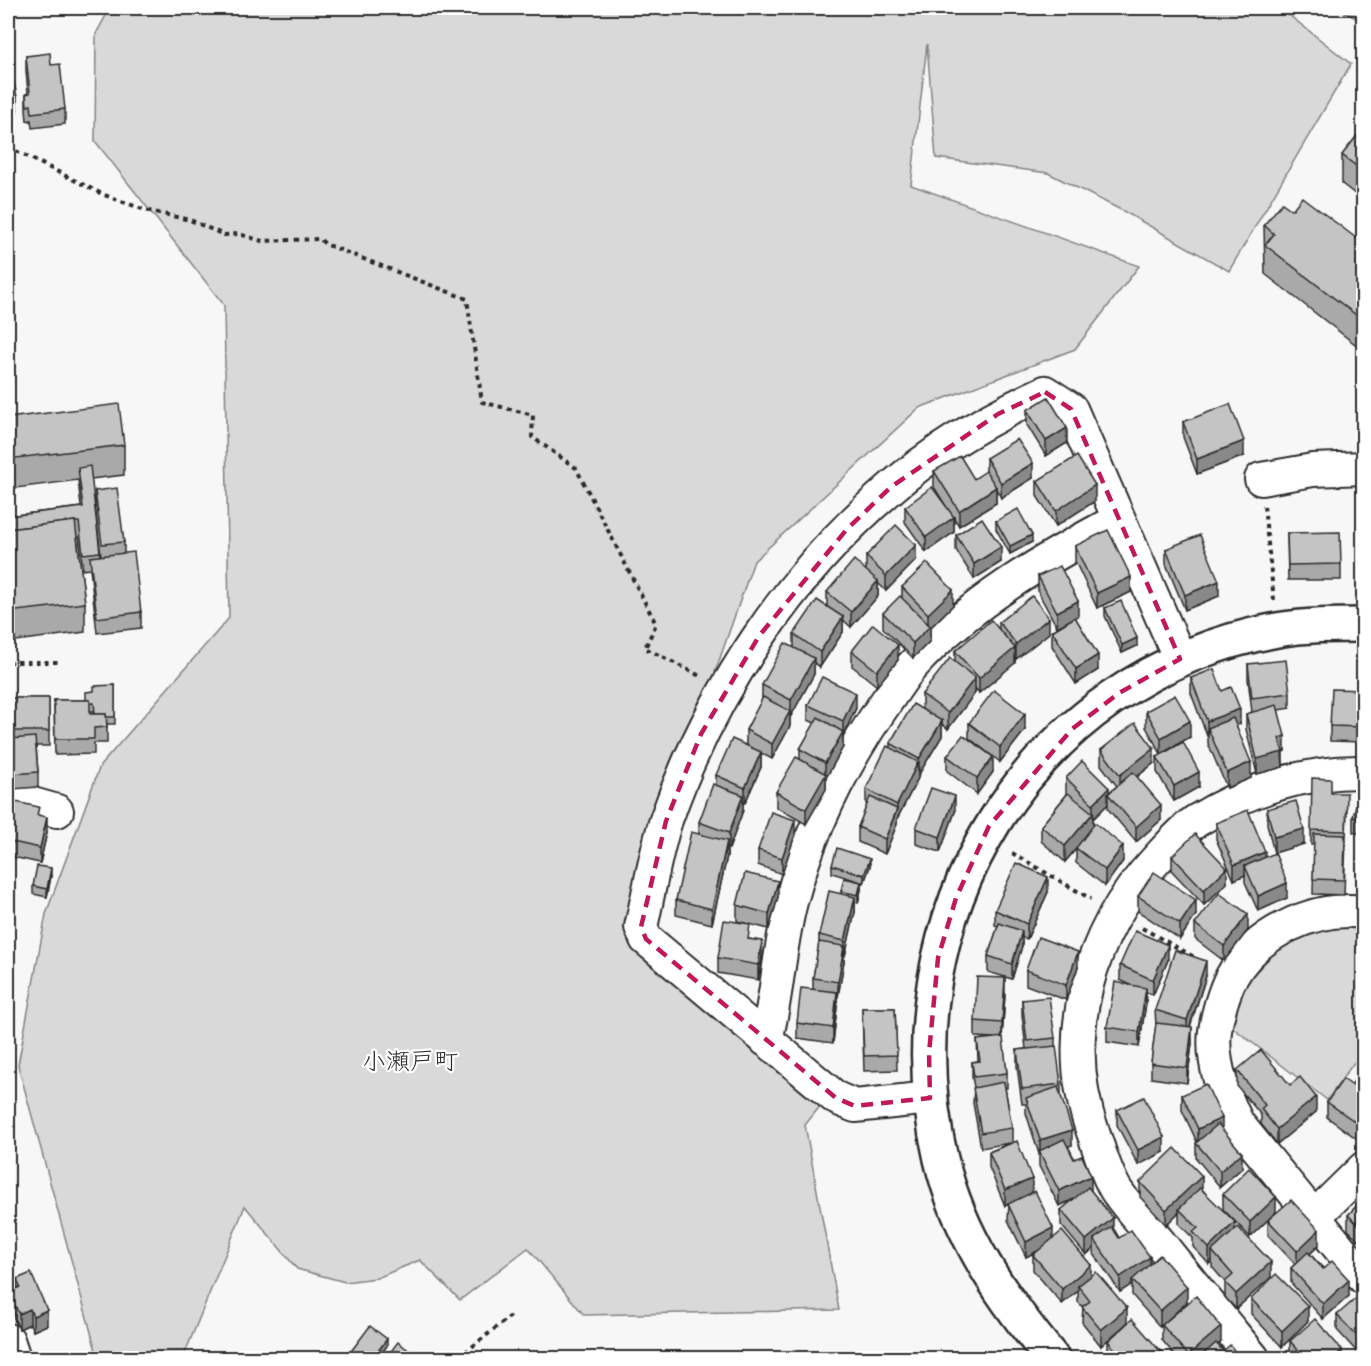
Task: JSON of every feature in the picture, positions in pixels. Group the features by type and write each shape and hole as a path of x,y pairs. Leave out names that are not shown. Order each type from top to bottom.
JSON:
{"street":[{"path":"930,1098 855,1106 837,1098 646,939 641,927 666,821 701,734 759,636 792,591 848,529 891,487 925,461 998,414 1045,392 1071,409 1180,659"},
{"path":"1261,479 1312,470 1364,468"},
{"path":"766,1040 774,1006 781,938 807,848 837,783 877,715 911,667 949,630 1043,560 1118,520"},
{"path":"1052,1359 984,1268 948,1182 930,1098 929,1053 938,958 956,898 989,826 1027,777 1072,729 1119,693 1180,659 1278,629 1364,625"},
{"path":"1253,1359 1115,1188 1093,1133 1080,1081 1078,1040 1084,988 1095,956 1115,912 1141,876 1194,823 1254,793 1297,778 1334,772 1364,772"},
{"path":"8,797 57,811"},
{"path":"1364,912 1342,909 1306,917 1255,948 1231,978 1215,1031 1217,1063 1225,1098 1238,1124 1364,1278"},
{"path":"1314,1217 1364,1168"},
{"path":"8,1340 14,1359"}],"path":[{"path":"8,147 102,194 145,210 190,220 224,236 239,234 262,240 320,239 326,244 467,299 482,402 533,415 532,436 576,468 656,624 645,648 727,690"},
{"path":"1261,479 1275,610"},
{"path":"8,662 59,662"},
{"path":"458,1359 512,1315"}],"highlighted area":[{"path":"1045,392 1071,409 1180,659 1119,693 1072,729 989,826 956,898 938,958 929,1053 930,1098 855,1106 836,1098 646,939 641,927 666,821 701,734 759,636 847,529 891,487 998,414"}],"shaded area":[{"path":"110,8 1280,8 1351,64 1229,271 1125,212 1048,173 936,158 927,44 911,185 1139,266 1075,349 919,408 754,561 631,912 830,1094 805,1125 839,1310 584,1315 528,1248 460,1300 420,1260 377,1278 345,1282 297,1269 245,1206 183,1358 98,1358 18,1065 46,914 100,766 229,618 224,305 95,141 96,34"},
{"path":"1337,8 1363,8 1363,22"},
{"path":"1363,925 1363,1050 1327,1100 1228,1024 1241,988 1284,942 1317,926"}],"building":[{"path":"50,53 51,65 60,64 65,109 32,113 31,105 27,106 26,94 30,93 26,56"},
{"path":"11,69 17,97 8,99 8,70"},
{"path":"1364,127 1364,172 1342,155"},
{"path":"1302,197 1364,244 1364,321 1265,245 1274,234 1264,225 1282,203 1292,210"},
{"path":"1048,397 1067,428 1046,441 1027,410"},
{"path":"119,404 124,445 8,459 8,418"},
{"path":"1230,404 1244,441 1197,459 1183,422"},
{"path":"1017,439 1033,463 1001,483 986,458"},
{"path":"960,456 974,479 986,471 996,487 959,511 934,471"},
{"path":"1077,456 1095,485 1056,511 1037,481"},
{"path":"90,466 100,552 83,554 79,522 75,521 8,529 8,516 83,507 78,468"},
{"path":"932,487 954,517 926,537 905,507"},
{"path":"117,488 124,542 102,544 95,491"},
{"path":"1018,509 1032,535 1010,546 996,521"},
{"path":"982,518 1001,547 974,564 956,535"},
{"path":"75,521 85,603 8,612 8,529"},
{"path":"896,525 916,545 886,576 866,556"},
{"path":"1108,530 1131,577 1097,593 1075,546"},
{"path":"1340,532 1341,564 1288,565 1287,533"},
{"path":"1200,535 1219,581 1185,595 1166,549"},
{"path":"134,552 141,612 97,618 90,557"},
{"path":"854,560 878,581 851,612 827,592"},
{"path":"927,563 953,590 928,614 902,587"},
{"path":"1060,566 1078,601 1057,612 1038,576"},
{"path":"900,596 930,626 913,643 883,613"},
{"path":"1032,596 1049,618 1016,644 999,622"},
{"path":"817,600 843,617 820,652 794,634"},
{"path":"1121,601 1137,638 1122,645 1105,608"},
{"path":"1075,617 1098,655 1076,669 1052,631"},
{"path":"991,620 1015,648 979,678 955,651"},
{"path":"873,624 898,645 877,671 852,651"},
{"path":"785,643 814,658 791,700 762,685"},
{"path":"950,658 975,678 948,713 922,694"},
{"path":"1286,660 1290,693 1252,698 1248,664"},
{"path":"1214,669 1222,691 1231,687 1240,709 1207,721 1191,678"},
{"path":"822,677 856,693 843,721 808,705"},
{"path":"115,685 115,717 95,714 94,703 86,700 86,692 94,691 94,686"},
{"path":"1332,689 1364,690 1364,727 1330,726"},
{"path":"994,690 1025,714 1000,747 969,723"},
{"path":"1175,695 1190,721 1161,738 1146,711"},
{"path":"763,697 790,711 772,744 746,730"},
{"path":"8,698 49,698 49,731 8,731"},
{"path":"54,700 90,700 90,714 106,714 107,727 94,728 94,739 55,739"},
{"path":"913,704 942,721 919,759 890,743"},
{"path":"1277,705 1285,736 1279,738 1283,752 1257,759 1246,714"},
{"path":"818,717 843,732 825,763 800,749"},
{"path":"1233,718 1251,762 1227,773 1208,728"},
{"path":"1135,723 1154,748 1120,775 1101,750"},
{"path":"963,735 993,757 977,778 947,756"},
{"path":"35,737 38,772 13,774 10,739"},
{"path":"732,739 761,752 745,788 716,775"},
{"path":"1183,742 1199,772 1174,786 1157,757"},
{"path":"887,746 918,762 897,805 866,789"},
{"path":"796,757 826,774 806,809 776,792"},
{"path":"1082,761 1109,788 1093,804 1066,778"},
{"path":"1133,772 1161,805 1136,827 1108,794"},
{"path":"1312,778 1331,779 1331,793 1347,793 1346,831 1311,830"},
{"path":"713,784 743,795 729,833 699,822"},
{"path":"1361,786 1364,787 1364,820 1353,817"},
{"path":"931,788 955,796 940,837 916,828"},
{"path":"1068,793 1093,813 1065,846 1041,826"},
{"path":"870,797 897,809 885,839 858,827"},
{"path":"1296,801 1304,829 1274,837 1267,809"},
{"path":"16,802 39,807 37,815 47,817 40,848 8,841"},
{"path":"1248,810 1265,852 1234,865 1216,823"},
{"path":"771,812 795,820 782,858 758,850"},
{"path":"1095,823 1123,846 1105,870 1076,848"},
{"path":"691,832 727,841 712,909 676,900"},
{"path":"1195,834 1227,868 1204,890 1172,856"},
{"path":"1314,834 1345,835 1344,880 1313,879"},
{"path":"837,848 870,859 864,875 832,865"},
{"path":"1275,853 1287,883 1258,896 1245,866"},
{"path":"1016,863 1048,877 1027,924 995,910"},
{"path":"37,866 51,868 47,889 33,886"},
{"path":"1154,872 1196,900 1180,924 1138,896"},
{"path":"745,873 778,881 769,914 737,905"},
{"path":"844,878 861,882 858,895 841,891"},
{"path":"829,891 855,897 845,941 819,935"},
{"path":"1219,893 1248,914 1224,946 1195,924"},
{"path":"724,920 750,924 748,939 762,941 758,965 718,958"},
{"path":"999,923 1022,931 1012,964 988,956"},
{"path":"1135,931 1168,945 1153,980 1120,965"},
{"path":"1038,937 1078,952 1066,985 1026,970"},
{"path":"819,942 844,946 838,982 813,978"},
{"path":"1175,950 1206,961 1187,1020 1155,1010"},
{"path":"977,977 1005,978 1002,1023 975,1021"},
{"path":"1115,982 1146,988 1139,1032 1107,1027"},
{"path":"801,988 837,992 833,1028 797,1023"},
{"path":"1049,997 1055,1038 1027,1041 1022,1000"},
{"path":"862,1008 895,1008 897,1055 864,1056"},
{"path":"1156,1023 1192,1027 1187,1068 1151,1063"},
{"path":"1003,1037 1007,1073 974,1077 972,1062 980,1061 977,1040"},
{"path":"1056,1046 1061,1084 1022,1089 1017,1050"},
{"path":"1261,1050 1290,1085 1300,1077 1316,1097 1277,1129 1261,1109 1265,1105 1237,1070"},
{"path":"1364,1061 1364,1088 1353,1083"},
{"path":"1343,1079 1364,1094 1364,1120 1360,1125 1327,1102"},
{"path":"1004,1082 1012,1128 981,1133 973,1088"},
{"path":"1206,1084 1222,1118 1198,1129 1182,1095"},
{"path":"1058,1087 1072,1130 1040,1140 1026,1098"},
{"path":"1144,1097 1164,1137 1138,1150 1117,1110"},
{"path":"1218,1124 1242,1153 1220,1171 1196,1143"},
{"path":"1064,1139 1074,1159 1082,1156 1091,1176 1059,1191 1039,1151"},
{"path":"1017,1141 1032,1179 1005,1190 989,1152"},
{"path":"1175,1148 1202,1176 1166,1210 1140,1182"},
{"path":"1249,1168 1276,1197 1250,1222 1223,1194"},
{"path":"1088,1187 1113,1218 1086,1240 1061,1210"},
{"path":"1200,1188 1235,1222 1209,1248 1193,1232 1198,1228 1179,1209"},
{"path":"1035,1191 1053,1228 1026,1242 1008,1204"},
{"path":"1364,1198 1364,1230 1348,1215"},
{"path":"1291,1200 1319,1230 1297,1251 1268,1220"},
{"path":"1112,1227 1119,1238 1131,1230 1150,1257 1120,1277 1094,1239"},
{"path":"1238,1227 1271,1262 1236,1294 1225,1282 1233,1275 1212,1251"},
{"path":"1062,1231 1091,1265 1062,1289 1033,1255"},
{"path":"1308,1252 1323,1269 1332,1261 1349,1280 1323,1304 1291,1268"},
{"path":"1160,1255 1187,1287 1160,1311 1132,1280"},
{"path":"1096,1272 1127,1308 1101,1330 1082,1307 1090,1301 1078,1286"},
{"path":"31,1273 47,1310 33,1316 30,1309 19,1314 9,1292 20,1287 17,1279"},
{"path":"1276,1274 1308,1306 1282,1331 1251,1299"},
{"path":"1361,1294 1364,1297 1364,1332 1358,1337 1337,1315"},
{"path":"1196,1296 1221,1327 1188,1355 1162,1325"},
{"path":"1132,1319 1161,1352 1154,1359 1123,1359 1108,1341"},
{"path":"1315,1319 1342,1350 1333,1359 1306,1359 1290,1341"},
{"path":"370,1326 387,1339 372,1359 355,1359 349,1354"},
{"path":"398,1342 420,1359 385,1359"},
{"path":"1216,1343 1223,1351 1230,1345 1241,1359 1198,1359"}],"district":[{"name":"小瀬戸町","path":"410,1060"}]}
